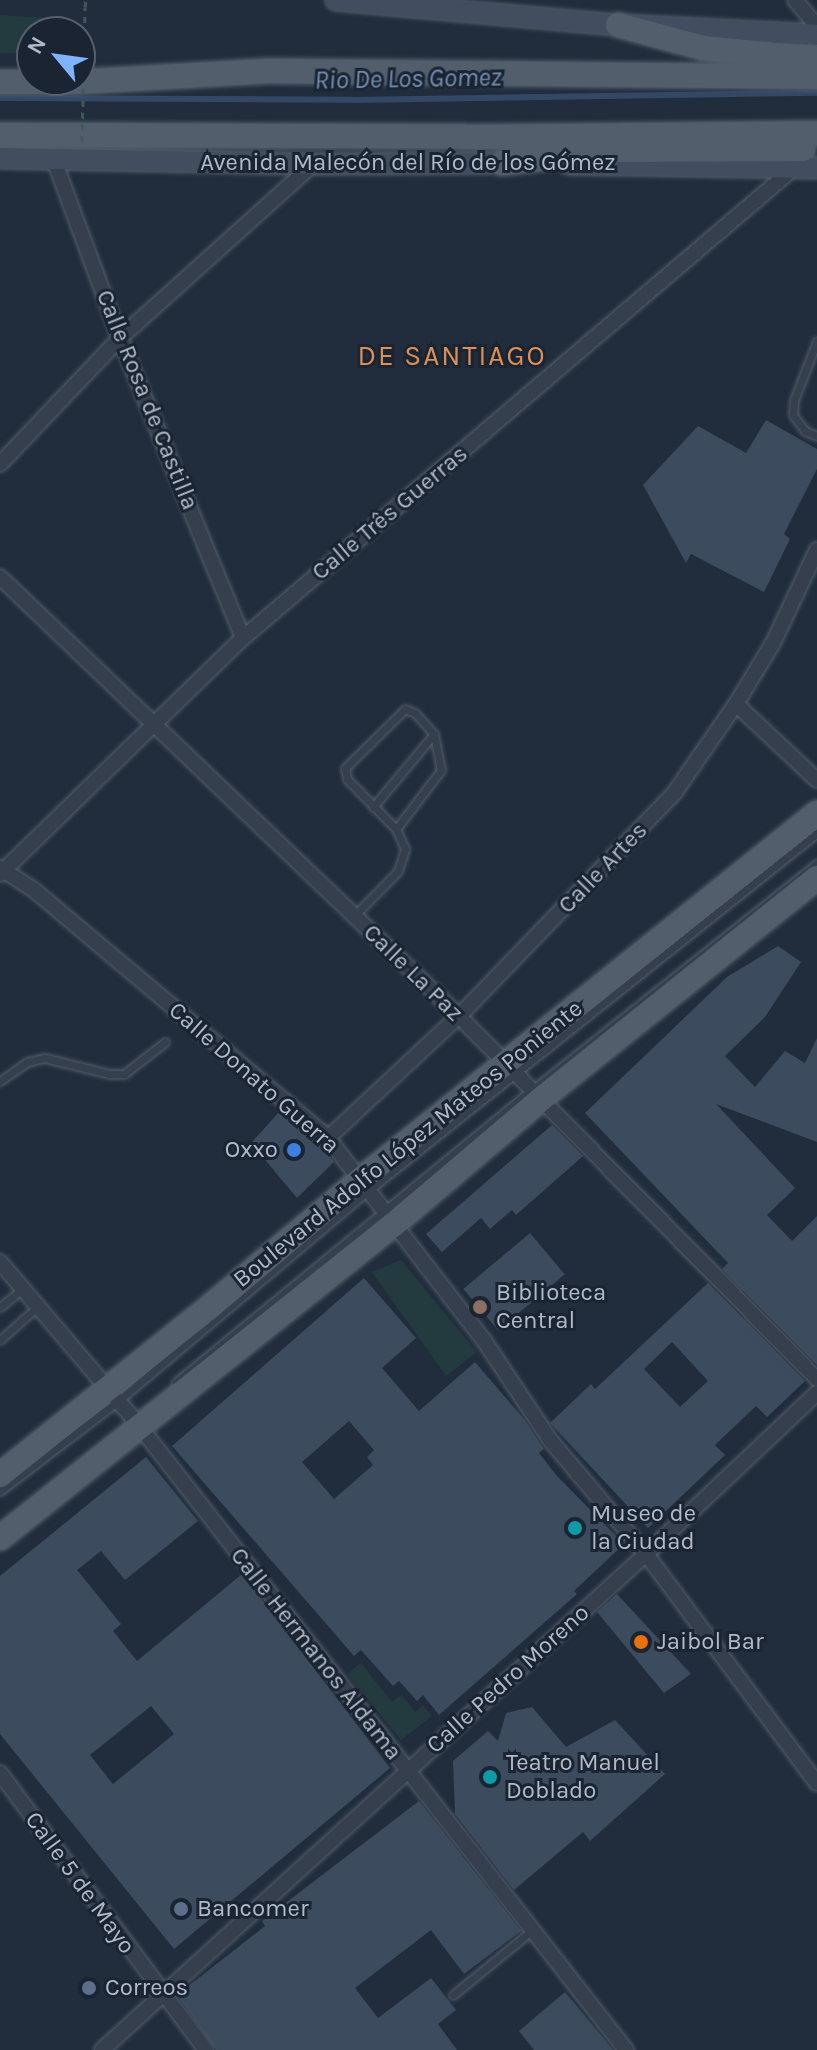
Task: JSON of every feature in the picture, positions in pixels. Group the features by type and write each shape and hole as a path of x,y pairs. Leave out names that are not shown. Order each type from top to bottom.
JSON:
{"main road":[{"path":"618,25 703,48 817,59"},
{"path":"0,82 77,82 268,71 817,77"},
{"name":"Avenida Malecón del Río de los Gómez","path":"0,135 464,137 817,133"},
{"path":"502,163 647,149 817,149"},
{"name":"Boulevard Adolfo López Mateos Poniente","path":"0,1475 112,1394 212,1305 510,1069 817,813"},
{"name":"Boulevard Adolfo López Mateos Poniente","path":"0,1538 134,1420 388,1218 536,1094 817,878"}],"street":[{"path":"336,0 618,25 817,35"},
{"path":"795,0 817,26"},
{"name":"Avenida Malecón del Río de los Gómez","path":"0,158 817,168"},
{"name":"Calle Rosa de Castilla","path":"54,160 120,338 243,638"},
{"path":"0,464 120,338 313,164"},
{"name":"Calle Três Guerras","path":"1,871 243,638 795,167"},
{"name":"Calle Artes","path":"328,1138 459,1016 675,792 736,704 773,643 817,550"},
{"name":"Calle La Paz","path":"0,577 459,1016 817,1379"},
{"path":"736,704 817,780"},
{"name":"Calle Donato Guerra","path":"1,871 34,890 328,1138 485,1342 550,1440 646,1554 817,1783"},
{"name":"Calle Hermanos Aldama","path":"0,1262 134,1420 626,2050"},
{"name":"Calle Pedro Moreno","path":"102,2050 646,1554 817,1393"},
{"name":"Calle 5 de Mayo","path":"0,1773 206,2050"}],"lane":[{"path":"817,341 794,400 793,415 805,431 817,436"},
{"path":"354,916 404,861 405,849 396,829 347,779 345,768 405,709 415,713 434,734 441,758 439,778 396,829"},
{"path":"373,807 434,734"},
{"path":"510,1069 817,833"},
{"path":"536,1094 817,863"},
{"path":"0,1081 27,1062 45,1058 59,1059 109,1074 124,1074 165,1042"},
{"path":"168,1389 388,1218"},
{"path":"0,1307 22,1289"},
{"path":"0,1340 38,1307"},
{"path":"0,1491 112,1394"},
{"path":"453,1995 532,1930"}],"path":[{"path":"82,142 86,0"}],"green space":[{"path":"0,15 16,16 16,54 0,53"},
{"path":"401,1260 477,1352 446,1376 372,1272"},
{"path":"361,1663 392,1702 402,1695 415,1712 423,1705 432,1716 401,1740 347,1674"}],"building":[{"path":"766,420 817,449 817,469 784,534 790,539 764,592 691,554 686,563 643,485 698,426 746,453"},
{"path":"778,946 801,962 765,1017 725,1056 755,1087 785,1051 805,1063 817,1038 817,1142 716,1104 795,1188 767,1215 792,1241 817,1216 817,1365 722,1269 728,1263 585,1113 727,977"},
{"name":"Oxxo","path":"280,1111 321,1145 334,1162 297,1198 251,1143"},
{"path":"552,1125 583,1156 516,1215 512,1210 490,1229 481,1218 442,1252 426,1234"},
{"path":"530,1233 565,1274 498,1330 463,1289"},
{"path":"364,1278 416,1338 382,1368 419,1411 475,1362 524,1419 544,1449 539,1453 557,1476 624,1544 574,1591 577,1594 439,1715 423,1695 417,1701 399,1681 393,1686 361,1650 354,1656 172,1446","holes":["349,1421 374,1450 367,1457 373,1465 334,1499 302,1462"]},
{"path":"708,1283 805,1381 767,1417 756,1406 715,1445 725,1455 648,1528 550,1423 591,1384 595,1389","holes":["672,1342 708,1381 680,1407 644,1369"]},
{"path":"146,1457 198,1521 125,1580 101,1551 77,1570 121,1624 113,1631 137,1661 242,1574 390,1768 174,1949 0,1734 0,1576","holes":["151,1706 174,1734 113,1784 90,1755"]},
{"name":"Jaibol Bar","path":"617,1594 691,1674 664,1693 597,1612"},
{"path":"532,1707 566,1747 615,1720 665,1774 590,1841 583,1832 514,1890 455,1814 453,1761 488,1731 498,1741 506,1713"},
{"path":"419,1801 521,1931 464,1974 431,1930 355,1988 378,2018 431,1978 456,2010 438,2024 457,2050 216,2050 177,1995 265,1926 262,1921"},
{"path":"565,1992 613,2050 534,2050 519,2031"}],"waterway":[{"name":"Rio De Los Gomez","path":"0,98 353,100 817,93"}],"place":[{"name":"Oxxo","path":"294,1150"},
{"name":"Biblioteca Central","path":"480,1307"},
{"name":"Museo de la Ciudad","path":"575,1528"},
{"name":"Jaibol Bar","path":"641,1642"},
{"name":"Teatro Manuel Doblado","path":"490,1777"},
{"name":"Bancomer","path":"181,1909"},
{"name":"Correos","path":"89,1988"}],"district":[{"name":"DE SANTIAGO","path":"452,356"}]}
